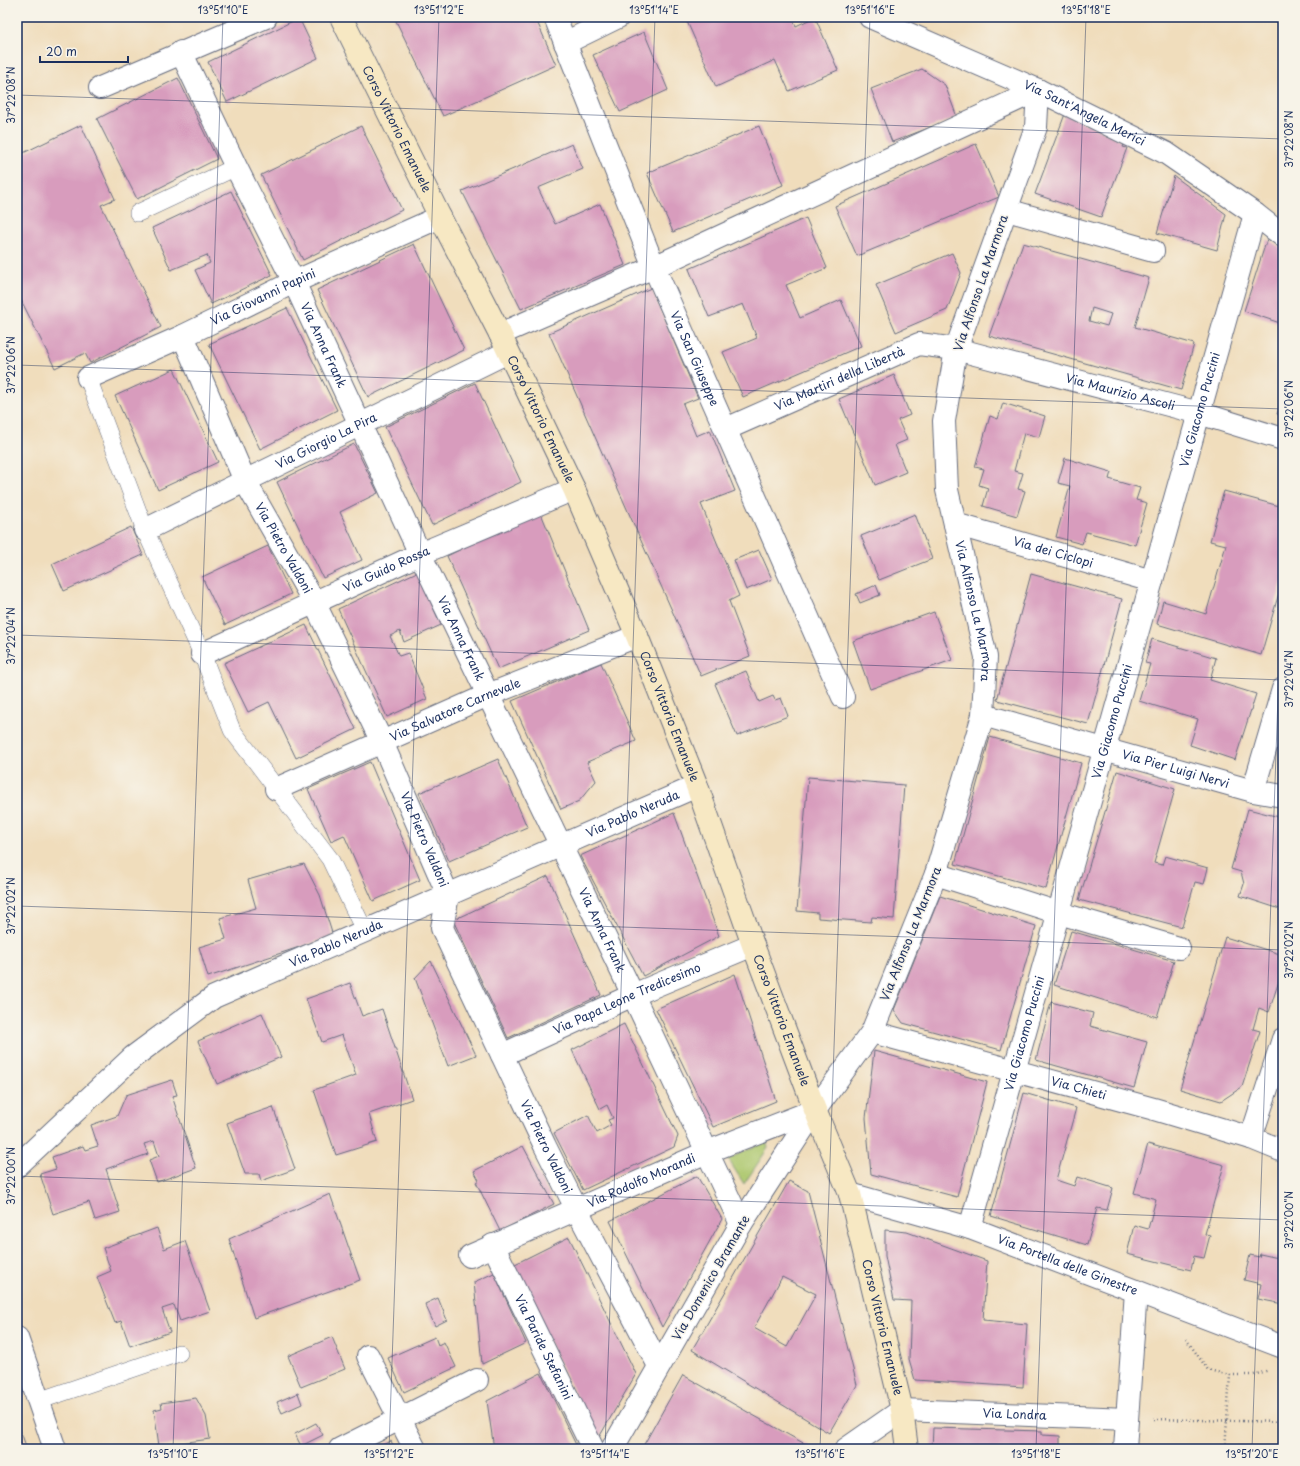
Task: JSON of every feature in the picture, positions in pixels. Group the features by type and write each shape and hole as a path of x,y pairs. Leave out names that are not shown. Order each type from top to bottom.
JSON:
{"main road":[{"name":"Corso Vittorio Emanuele","path":"341,17 504,343 574,489 637,636 696,786 815,1110 850,1194 902,1410 907,1449"}],"street":[{"path":"100,88 181,52 266,17"},
{"name":"Via San Giuseppe","path":"555,17 654,267 843,697"},
{"path":"565,42 618,17"},
{"name":"Via Sant'Angela Merici","path":"870,17 1038,90 1166,153 1255,214 1283,236"},
{"name":"Via Anna Frank","path":"181,52 236,167 294,282 420,554 633,995 741,1224"},
{"name":"Via Alfonso La Marmora","path":"815,1110 872,1032 936,874 983,715 986,657 947,490 944,420 956,350 1036,127 1038,90"},
{"name":"Via Giorgio La Pira","path":"144,530 361,424 504,343 654,267 1038,90"},
{"path":"1007,210 1153,251"},
{"name":"Via Giacomo Puccini","path":"970,1228 1255,214"},
{"name":"Via Giovanni Papini","path":"88,378 183,336 294,282 440,217"},
{"name":"Via Pietro Valdoni","path":"183,336 245,481 314,602 382,742 448,896 442,928 576,1208 659,1366"},
{"name":"Via Martiri della Libertà","path":"726,429 919,344 956,350"},
{"name":"Via Maurizio Ascoli","path":"956,350 1199,413 1283,439"},
{"name":"Via Guido Rossa","path":"202,654 420,554 574,489"},
{"name":"Via dei Ciclopi","path":"954,524 1152,581"},
{"name":"Via Salvatore Carnevale","path":"276,789 488,695 637,636"},
{"path":"1253,791 1283,689"},
{"name":"Via Pier Luigi Nervi","path":"983,715 1253,791 1283,796"},
{"name":"Via Pablo Neruda","path":"17,1166 134,1057 214,997 448,896 696,786"},
{"path":"936,874 1059,913 1179,948"},
{"name":"Via Papa Leone Tredicesimo","path":"502,1055 633,995 753,944"},
{"name":"Via Chieti","path":"872,1032 1154,1109 1251,1138 1283,1151"},
{"path":"1251,1138 1283,1039"},
{"name":"Via Rodolfo Morandi","path":"470,1256 576,1208 707,1152 815,1110"},
{"name":"Via Domenico Bramante","path":"612,1449 741,1224 815,1110"},
{"name":"Via Portella delle Ginestre","path":"850,1194 970,1228 1283,1347"},
{"name":"Via Paride Stefanini","path":"493,1245 593,1449"},
{"path":"1125,1449 1136,1291"},
{"path":"17,1338 55,1449"},
{"path":"368,1356 415,1449"},
{"path":"340,1449 477,1380"},
{"path":"846,1449 902,1410"},
{"name":"Via Londra","path":"902,1410 1127,1419"}],"lane":[{"path":"138,213 236,167"},
{"path":"88,378 144,530 202,654 232,730 330,859 365,932"},
{"path":"38,1401 179,1354"}],"path":[{"path":"1182,1309 1186,1341 1208,1370 1230,1375 1254,1375 1275,1369"},
{"path":"1225,1449 1230,1375"},
{"path":"1127,1419 1283,1422"}],"green space":[{"path":"766,1141 768,1148 744,1184 728,1159"}],"building":[{"path":"394,17 535,17 556,65 443,116"},
{"path":"685,17 792,17 796,26 815,17 838,70 789,91 775,60 716,87"},
{"path":"299,18 318,58 227,102 208,62"},
{"path":"644,32 668,90 620,112 593,55"},
{"path":"922,69 945,85 957,117 892,142 871,89"},
{"path":"178,78 217,159 137,199 97,119"},
{"path":"1065,114 1125,142 1123,147 1127,148 1101,217 1035,194"},
{"path":"81,125 115,199 101,205 161,327 90,363 85,353 55,368 17,292 17,156"},
{"path":"361,126 402,210 303,260 261,175"},
{"path":"759,126 783,185 673,232 647,173"},
{"path":"572,144 583,169 538,188 555,224 600,204 625,265 521,309 462,191"},
{"path":"976,144 999,197 857,256 835,206"},
{"path":"1174,176 1226,214 1217,250 1157,233"},
{"path":"231,191 272,275 211,304 195,270 210,263 207,255 171,270 152,228"},
{"path":"806,218 827,268 786,285 800,318 841,300 861,346 743,397 723,352 757,338 743,304 709,317 689,269"},
{"path":"1267,239 1283,249 1283,324 1244,311"},
{"path":"1023,243 1149,278 1135,327 1194,344 1181,390 989,336","holes":["1092,308 1111,314 1107,326 1089,321"]},
{"path":"414,244 464,350 368,397 317,290"},
{"path":"952,253 961,273 947,310 896,332 876,285"},
{"path":"651,288 698,398 683,404 696,436 710,430 735,491 701,504 739,596 729,601 750,656 701,676 549,333"},
{"path":"287,308 337,410 260,449 209,344"},
{"path":"174,369 218,462 158,490 115,396"},
{"path":"894,375 910,415 898,420 907,440 895,445 906,472 875,485 839,399"},
{"path":"475,383 521,482 432,525 385,427"},
{"path":"1283,397 1283,416 1277,414"},
{"path":"1003,403 1045,416 1039,437 1024,433 1014,471 1023,473 1018,489 1025,491 1017,516 983,506 988,488 979,485 984,469 975,467 990,416 998,419"},
{"path":"354,444 378,493 340,512 362,560 323,578 277,482"},
{"path":"1065,458 1111,472 1109,479 1140,488 1136,500 1147,503 1135,545 1086,532 1082,544 1056,537 1070,486 1058,483"},
{"path":"1224,491 1283,507 1283,579 1261,655 1157,624 1163,601 1206,614 1226,545 1210,541"},
{"path":"540,511 589,630 498,669 447,556"},
{"path":"915,514 932,559 879,580 861,536"},
{"path":"131,527 143,555 64,591 52,564"},
{"path":"268,546 291,594 225,625 202,577"},
{"path":"759,550 772,579 746,590 734,560"},
{"path":"417,572 441,625 404,642 400,631 390,636 399,656 408,653 427,699 387,717 338,609"},
{"path":"1031,574 1122,599 1088,724 997,700"},
{"path":"876,585 880,595 860,603 856,594"},
{"path":"934,612 952,660 870,689 853,641"},
{"path":"306,625 356,729 296,758 269,702 248,712 224,663"},
{"path":"1152,639 1216,658 1210,680 1256,694 1235,760 1190,745 1198,719 1139,701 1150,664 1145,663"},
{"path":"601,663 636,741 587,762 596,781 579,801 561,809 512,701"},
{"path":"746,671 759,702 773,696 775,700 781,698 788,716 737,736 715,684"},
{"path":"990,737 1081,763 1046,889 955,864"},
{"path":"498,759 527,827 449,861 419,793"},
{"path":"370,762 420,880 373,901 344,835 331,841 308,789"},
{"path":"1117,771 1175,789 1154,863 1162,865 1165,856 1208,868 1204,884 1195,882 1182,927 1079,900"},
{"path":"808,777 904,785 894,919 872,917 871,922 818,918 818,913 797,911"},
{"path":"1248,809 1283,818 1283,910 1240,896 1244,884 1241,872 1231,869"},
{"path":"674,813 719,936 643,976 580,856"},
{"path":"304,864 320,895 333,936 208,977 199,947 226,939 220,918 256,908 248,880"},
{"path":"548,876 601,995 508,1038 453,920"},
{"path":"940,896 1036,926 1001,1050 903,1023 894,1010"},
{"path":"1071,931 1174,961 1157,1017 1054,985"},
{"path":"1225,937 1283,955 1283,968 1269,1012 1259,1008 1253,1029 1260,1031 1242,1087 1221,1101 1180,1089"},
{"path":"431,961 476,1055 448,1066 415,978"},
{"path":"735,974 776,1101 713,1127 656,1009"},
{"path":"350,983 362,1016 382,1009 412,1099 369,1114 377,1142 336,1155 314,1090 356,1075 342,1035 322,1042 306,999"},
{"path":"1051,1002 1093,1013 1090,1026 1147,1042 1134,1088 1036,1060"},
{"path":"262,1013 281,1057 217,1084 198,1041"},
{"path":"624,1024 678,1136 674,1147 583,1190 554,1133 588,1115 597,1133 611,1125 608,1120 613,1118 607,1105 600,1109 572,1050"},
{"path":"874,1051 987,1082 957,1197 871,1174 866,1118"},
{"path":"172,1080 177,1095 172,1096 196,1168 157,1182 149,1160 159,1156 154,1141 144,1144 148,1154 106,1169 120,1212 95,1220 89,1202 53,1214 40,1174 56,1169 52,1157 83,1146 85,1150 98,1146 91,1125 117,1116 126,1095"},
{"path":"1024,1093 1076,1108 1056,1180 1074,1186 1077,1177 1113,1188 1107,1210 1097,1208 1087,1245 991,1216"},
{"path":"273,1107 295,1169 261,1181 259,1174 245,1174 227,1123"},
{"path":"1148,1144 1224,1165 1205,1234 1210,1235 1204,1258 1194,1256 1191,1270 1127,1254 1134,1225 1148,1229 1156,1199 1134,1193"},
{"path":"523,1146 554,1204 500,1231 476,1182 479,1180 474,1171"},
{"path":"697,1176 722,1219 662,1327 610,1221"},
{"path":"789,1181 808,1191 857,1385 829,1433 692,1350","holes":["782,1277 816,1294 787,1347 754,1328"]},
{"path":"330,1194 360,1280 254,1318 229,1239"},
{"path":"157,1228 164,1249 185,1241 210,1311 180,1321 174,1305 162,1309 170,1332 130,1346 121,1321 115,1323 97,1277 111,1271 103,1248"},
{"path":"885,1230 907,1232 987,1261 983,1320 1027,1324 1023,1387 915,1380 909,1359 911,1301 894,1300 885,1256"},
{"path":"569,1237 636,1374 598,1439 511,1266"},
{"path":"1260,1254 1283,1259 1283,1304 1258,1299 1261,1284 1244,1280 1250,1255 1259,1257"},
{"path":"494,1273 526,1343 482,1364 474,1282"},
{"path":"438,1298 447,1320 435,1326 425,1304"},
{"path":"332,1337 345,1369 301,1387 288,1356"},
{"path":"435,1337 438,1345 444,1342 456,1367 404,1392 388,1358"},
{"path":"541,1373 578,1449 494,1449 487,1401"},
{"path":"683,1375 751,1414 814,1449 642,1448"},
{"path":"298,1393 302,1404 282,1413 277,1402"},
{"path":"196,1398 206,1416 210,1439 159,1446 154,1410 162,1408 161,1403"},
{"path":"17,1421 27,1449 17,1449"},
{"path":"316,1423 323,1435 301,1446 295,1434"},
{"path":"933,1428 1042,1431 1042,1435 1060,1436 1060,1449 932,1449"},
{"path":"391,1441 395,1449 376,1449"}]}
